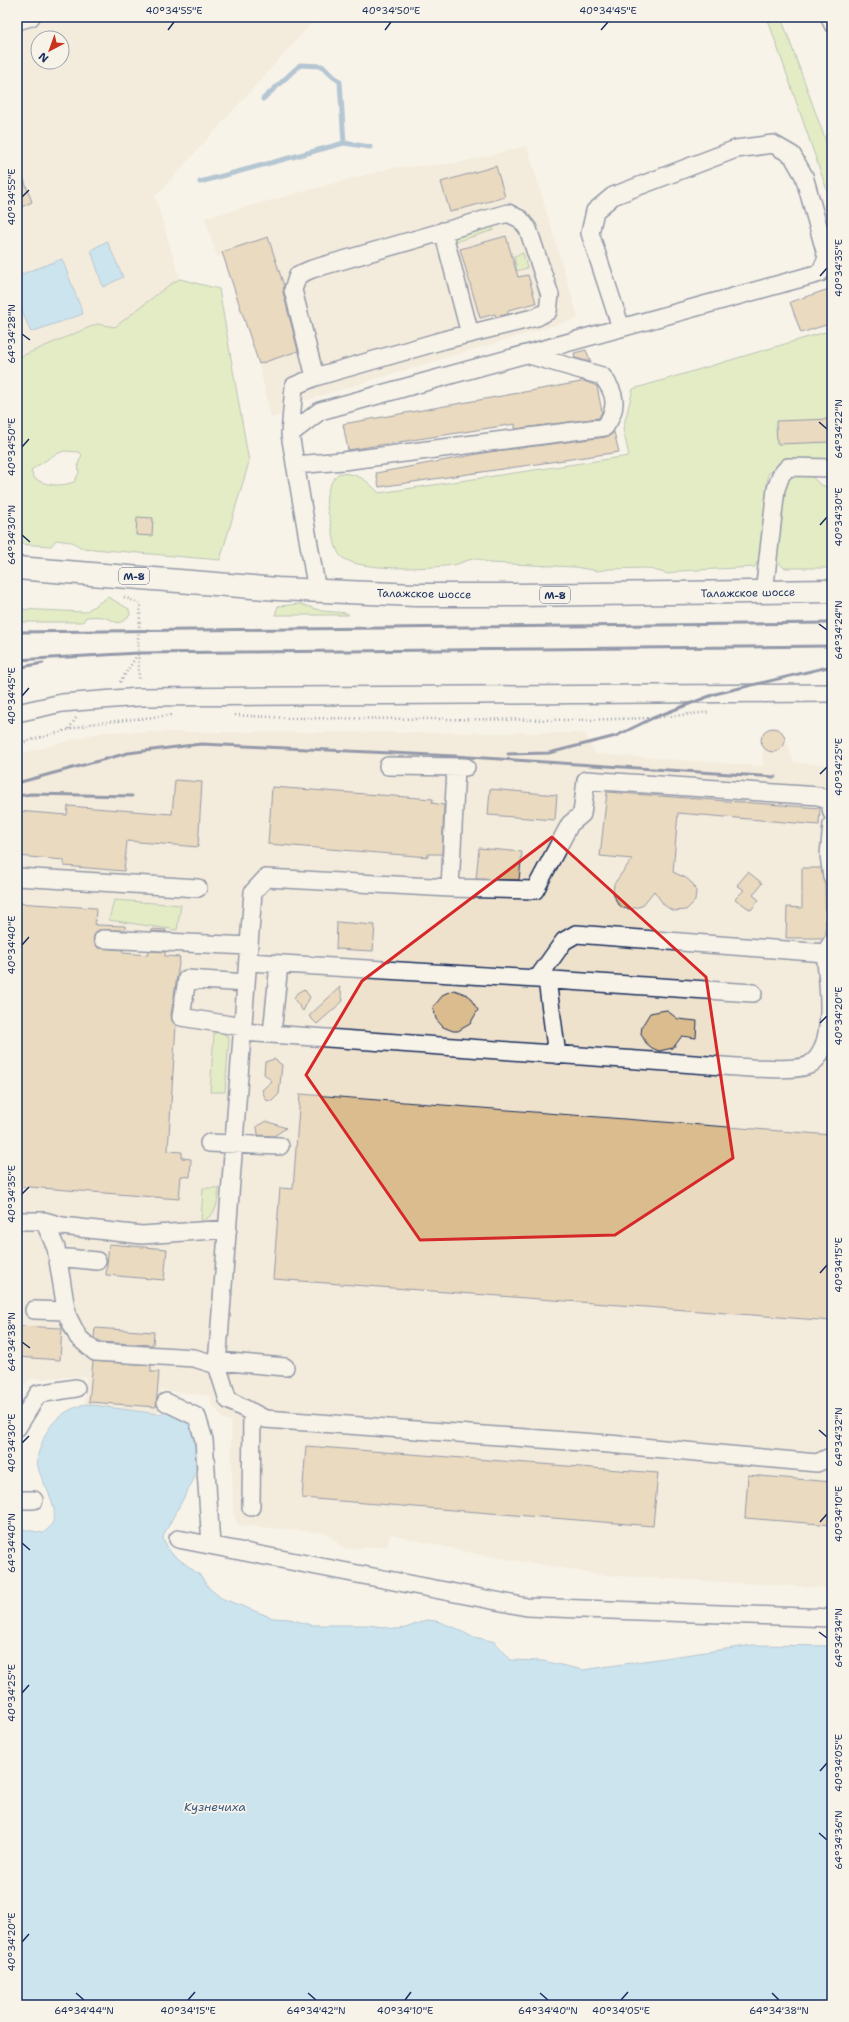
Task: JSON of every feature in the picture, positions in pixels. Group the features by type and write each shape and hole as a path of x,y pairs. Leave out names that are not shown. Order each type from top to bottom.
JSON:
{"main road":[{"name":"Талажское шоссе","path":"17,568 317,591 415,595 832,592"}],"street":[{"path":"17,21 31,17"},
{"path":"830,17 832,23"},
{"path":"290,434 320,411 529,355 621,328 820,274 827,258 804,176 792,155 773,144 736,149 613,196 596,211 590,234 621,328"},
{"path":"315,378 293,290 298,275 312,269 508,213 520,218 528,229 550,295 548,311 537,317 444,340 315,378 294,386 290,434 317,591"},
{"path":"443,231 470,334"},
{"path":"295,465 343,461 605,427 613,415 615,401 602,376 529,355"},
{"path":"764,593 776,489 780,475 788,467 832,468"},
{"path":"17,713 62,703 140,697 832,693"},
{"path":"388,766 461,767 450,888"},
{"path":"832,813 830,802 826,796 586,780 582,814 570,824 535,890 450,888 266,878 253,892 218,1363 228,1400 265,1419 609,1444 817,1463 832,1456"},
{"path":"832,824 830,855 832,877"},
{"path":"17,877 198,888"},
{"path":"246,983 187,979 181,1017 243,1030 272,1034 557,1055 751,1068 799,1067 810,1065 823,1050 829,1032 830,1011 828,948 576,934 564,941 542,980 557,1055"},
{"path":"103,940 248,954 279,964 753,993"},
{"path":"272,1034 279,964"},
{"path":"209,1143 280,1146"},
{"path":"17,1221 44,1221 62,1226 142,1235 228,1229"},
{"path":"44,1221 56,1248 66,1311 78,1337 94,1352 194,1358 218,1363 285,1367"},
{"path":"58,1257 96,1262"},
{"path":"34,1310 66,1311"},
{"path":"17,1428 38,1394 76,1388"},
{"path":"166,1402 197,1417 204,1440 211,1545"},
{"path":"251,1507 252,1412"},
{"path":"17,1500 34,1500"},
{"path":"178,1539 527,1606 832,1618"}],"path":[{"path":"138,640 140,630"},
{"path":"230,714 274,717 579,720 654,718 716,711"},
{"path":"69,729 81,712"},
{"path":"17,744 89,724 178,714"}],"highlighted area":[{"path":"552,837 706,977 733,1158 615,1235 420,1240 306,1075 362,981"}],"shaded area":[{"path":"17,17 317,17 155,197 180,279 169,285 115,327 97,324 17,358"},
{"path":"527,146 578,318 303,401 301,411 271,417 259,364 223,255 217,257 205,218 392,168 460,163"},
{"path":"775,728 784,734 794,763 832,765 832,1588 602,1575 477,1554 390,1534 387,1546 344,1549 327,1533 238,1525 233,1511 231,1421 224,1419 211,1403 212,1396 161,1390 158,1414 85,1404 86,1376 29,1379 17,1396 17,755 102,732 585,733 595,754 763,766 762,735 766,730"}],"green space":[{"path":"767,17 781,17 832,158 832,205"},
{"path":"491,225 494,230 455,242 453,236"},
{"path":"523,253 527,268 517,271 514,256"},
{"path":"180,279 219,289 249,462 220,560 82,548 72,542 56,540 51,546 17,544 17,358 97,324 115,327 169,285","holes":["64,451 79,452 82,455 78,464 79,473 74,482 64,485 53,485 47,484 33,477 31,470 54,455"]},
{"path":"832,330 832,460 786,460 768,474 761,554 755,567 679,571 669,574 645,568 609,569 598,571 575,567 489,563 481,559 475,559 454,565 393,568 375,567 346,560 337,550 326,501 332,481 339,473 362,478 379,493 629,456 623,429 633,389"},
{"path":"786,476 811,476 821,485 832,488 832,568 784,568 775,559"},
{"path":"108,597 129,609 130,615 122,622 119,623 102,617 86,617 83,622 17,622 17,609 85,612"},
{"path":"301,604 322,611 347,613 349,615 275,615 278,606"},
{"path":"114,900 181,905 177,930 109,920"},
{"path":"222,1032 229,1039 225,1092 210,1092 214,1033"},
{"path":"203,1188 219,1188 217,1204 214,1212 207,1219 201,1222"}],"water":[{"path":"107,241 123,277 103,287 91,250"},
{"path":"62,259 83,314 31,332 17,300 17,276"},
{"name":"Кузнечиха","path":"85,1404 158,1414 169,1412 196,1424 195,1445 198,1455 194,1479 164,1534 163,1539 171,1553 201,1576 209,1588 221,1598 273,1618 290,1619 311,1625 369,1625 396,1629 406,1628 426,1620 436,1621 456,1628 470,1636 495,1642 511,1660 543,1661 583,1670 753,1645 832,1646 832,2005 17,2005 17,1528 43,1533 54,1519 52,1502 38,1467 38,1454 44,1438 52,1424 69,1410"}],"building":[{"path":"17,166 19,166 32,202 17,209"},
{"path":"496,166 505,197 450,212 441,182"},
{"path":"506,236 518,277 528,275 536,303 508,310 508,314 496,317 495,314 480,318 460,249"},
{"path":"268,237 284,286 283,292 298,351 259,364 222,252"},
{"path":"832,288 832,323 801,333 790,302"},
{"path":"586,350 591,362 575,358 574,353"},
{"path":"581,380 597,386 602,412 599,418 515,429 515,424 348,450 343,424 581,382"},
{"path":"832,419 832,442 777,444 776,421"},
{"path":"614,432 619,452 379,487 376,473 489,452 606,437"},
{"path":"137,517 153,518 152,536 136,535"},
{"path":"773,728 782,731 785,740 782,749 773,752 764,749 761,740 764,731"},
{"path":"175,780 202,782 198,847 127,841 124,871 64,866 64,860 17,856 17,811 67,815 68,806 172,814"},
{"path":"272,787 433,799 432,803 444,805 442,854 428,854 428,857 268,844"},
{"path":"490,789 557,795 555,820 488,815"},
{"path":"607,792 820,808 819,825 678,813 673,872 686,878 693,884 696,891 695,901 686,910 673,911 664,905 654,891 642,906 630,909 623,908 617,903 613,892 614,884 632,859 600,856"},
{"path":"479,848 522,852 519,880 476,879"},
{"path":"802,868 821,868 825,884 826,935 823,938 786,938 787,907 802,908"},
{"path":"748,872 762,883 753,895 759,900 751,910 735,899 744,890 737,885"},
{"path":"17,903 96,908 95,925 125,926 125,930 98,930 93,939 98,948 123,950 123,953 148,955 148,951 165,952 165,956 180,957 171,1015 172,1021 176,1025 168,1151 182,1152 182,1158 191,1159 190,1177 181,1176 179,1199 17,1186"},
{"path":"337,922 375,925 373,951 336,949"},
{"path":"152,929 166,930 166,932 151,931"},
{"path":"340,987 343,1001 317,1024 309,1016"},
{"path":"304,989 310,997 303,1011 294,999 297,993"},
{"path":"454,990 468,995 478,1010 470,1024 458,1031 453,1031 443,1027 436,1019 433,1007 444,994"},
{"path":"666,1010 678,1019 697,1021 696,1038 682,1036 673,1048 659,1051 646,1043 641,1034 642,1026 650,1013"},
{"path":"274,1059 282,1065 279,1094 272,1101 266,1100 262,1090 272,1081 264,1074 265,1062"},
{"path":"300,1094 832,1135 832,1321 273,1279 280,1188 293,1189"},
{"path":"266,1121 286,1128 274,1136 258,1135 257,1126"},
{"path":"109,1244 167,1249 164,1280 106,1275"},
{"path":"18,1326 62,1328 60,1360 17,1357"},
{"path":"95,1328 154,1332 153,1345 99,1342 94,1338"},
{"path":"93,1361 151,1365 151,1372 159,1372 156,1407 89,1402"},
{"path":"306,1446 658,1473 653,1526 302,1498"},
{"path":"748,1475 832,1482 832,1525 745,1518"}],"waterway":[{"path":"263,99 300,65 322,66 340,82 344,143"},
{"path":"200,182 344,143 370,147"}],"railway":[{"path":"17,632 832,623"},
{"path":"17,660 138,653 832,646"},
{"path":"17,668 43,663"},
{"path":"508,754 549,753 616,736 653,718 715,694 832,666"},
{"path":"17,783 128,753 201,744 454,756 775,777"},
{"path":"17,796 31,794 132,796"}]}
